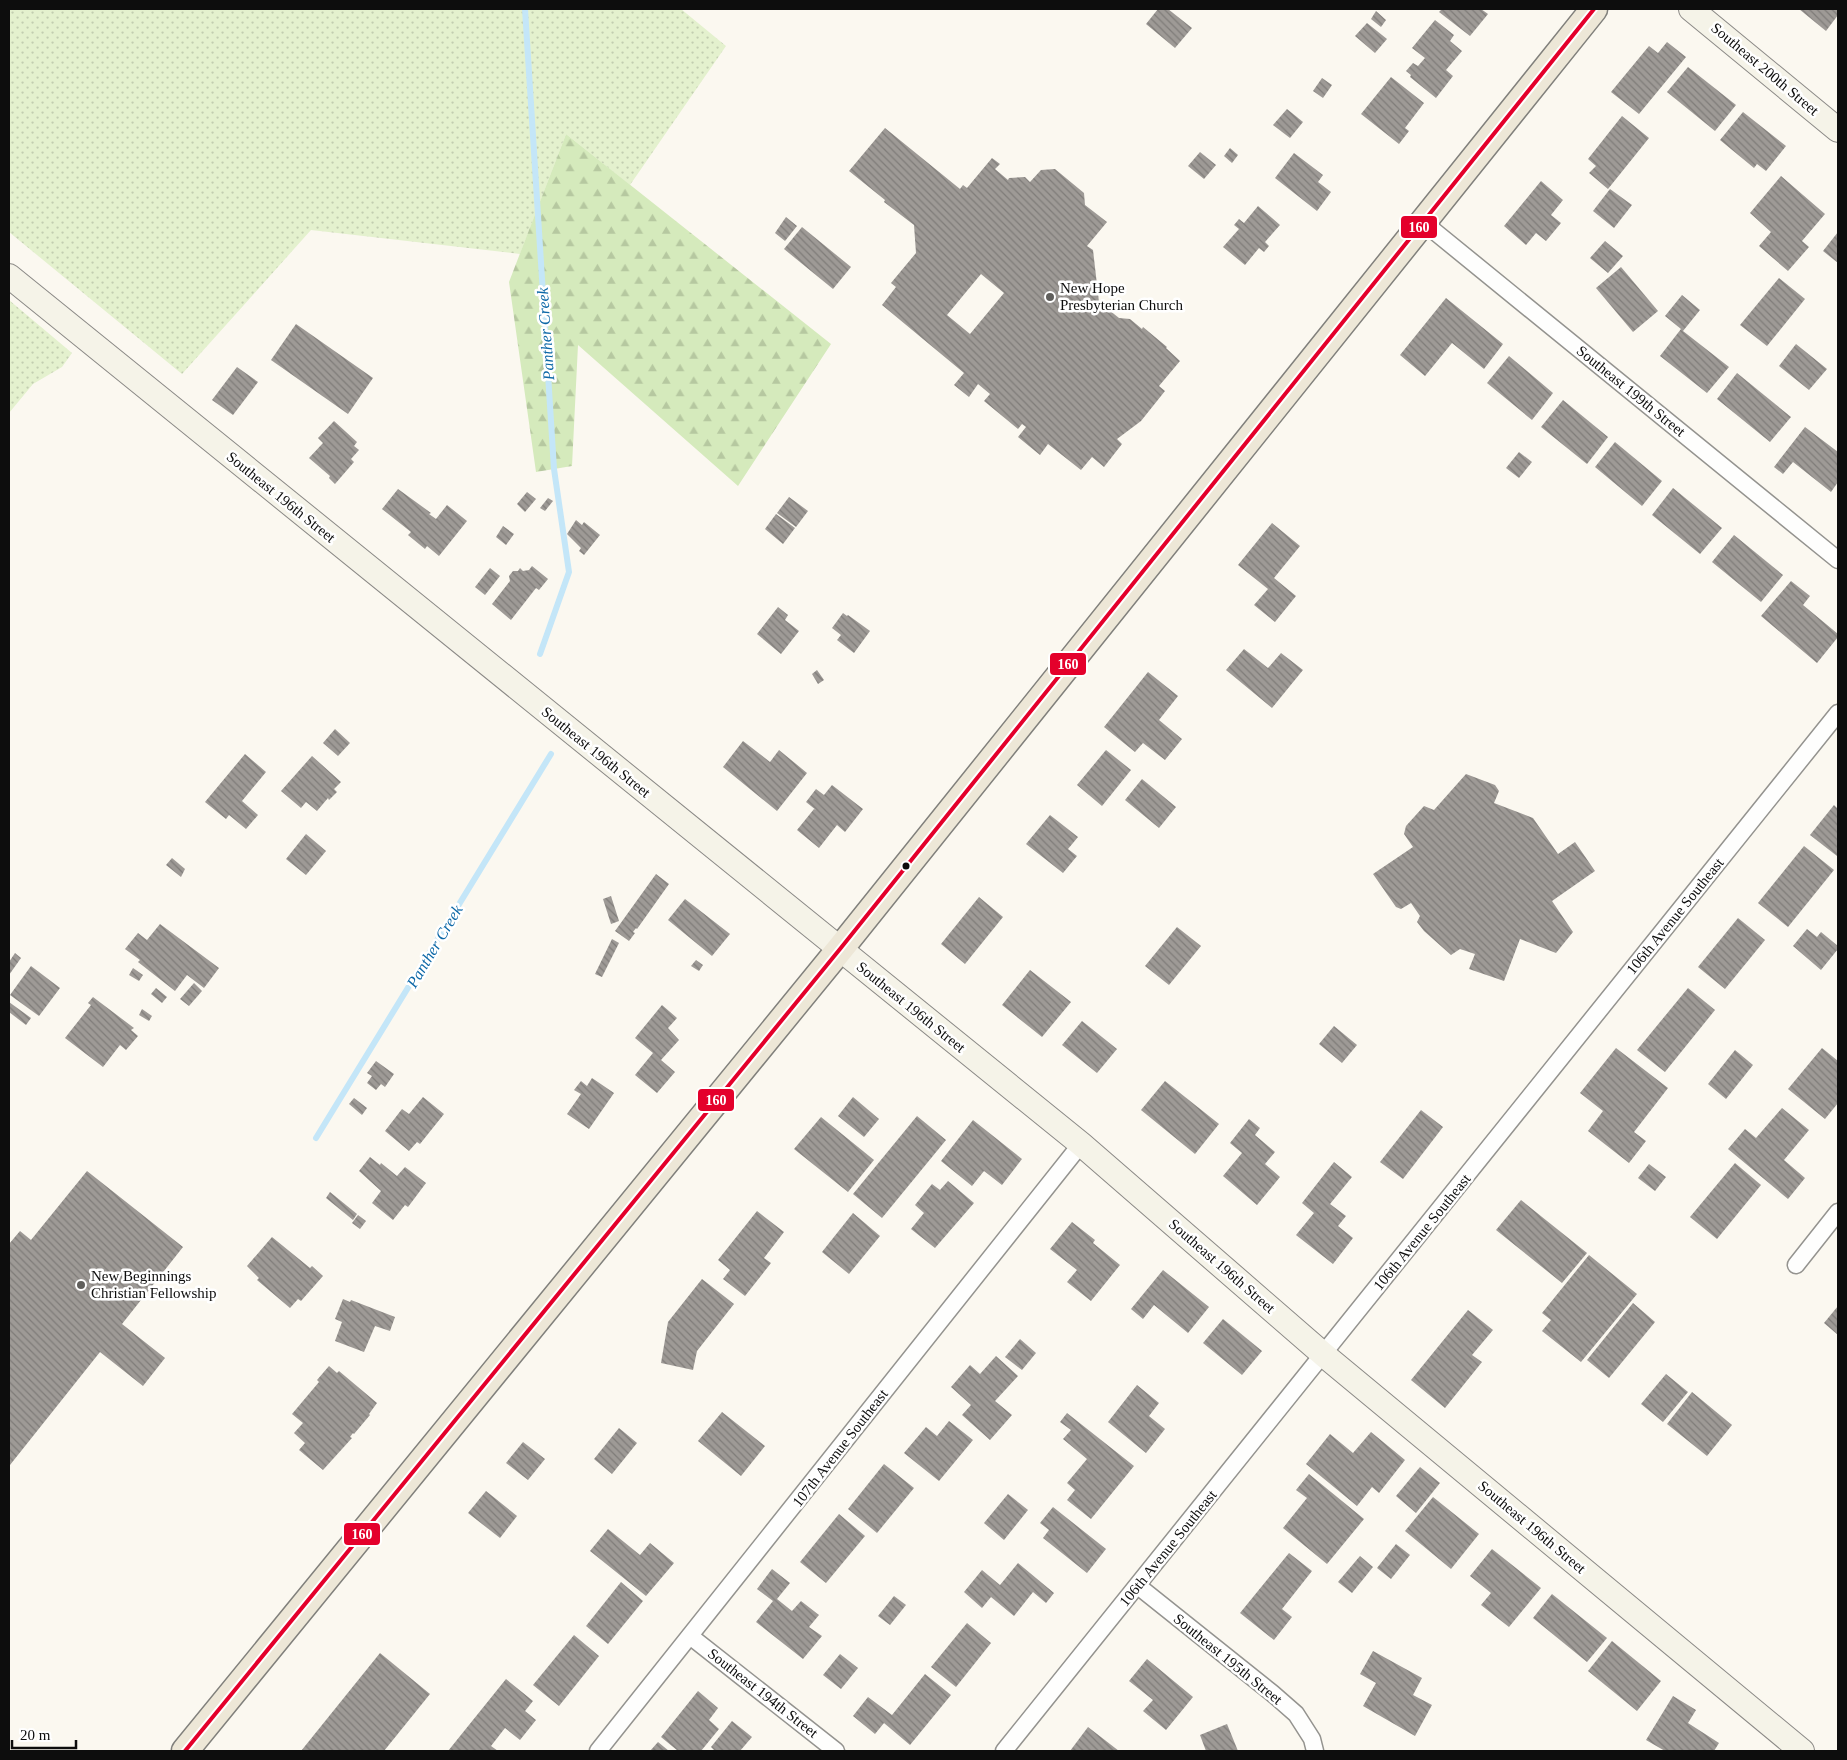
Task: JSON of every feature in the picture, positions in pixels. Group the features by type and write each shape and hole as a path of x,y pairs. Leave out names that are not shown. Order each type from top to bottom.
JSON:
{"main road":[{"path":"185,1751 840,949 1594,9"}],"street":[{"name":"Southeast 200th Street","path":"1691,9 1838,130"},
{"name":"Southeast 199th Street","path":"1423,222 1838,560"},
{"name":"Southeast 196th Street","path":"9,276 1081,1144 1324,1355 1802,1751"},
{"name":"106th Avenue Southeast","path":"1004,1751 1838,713"},
{"name":"107th Avenue Southeast","path":"598,1751 1081,1144"},
{"path":"1796,1265 1838,1212"},
{"name":"Southeast 195th Street","path":"1138,1586 1296,1714 1313,1745"},
{"name":"Southeast 194th Street","path":"690,1636 836,1751"}],"green space":[{"path":"9,9 681,9 726,46 630,185 566,134 520,254 311,230 182,374 9,232"},
{"path":"566,134 831,344 738,486 578,345 572,466 536,472 509,282"},
{"path":"9,300 72,353 62,367 33,384 9,413"}],"building":[{"path":"1158,9 1168,9 1192,28 1175,48 1146,24"},
{"path":"1442,9 1481,9 1488,14 1470,36 1439,12"},
{"path":"1799,9 1838,9 1838,15 1826,31"},
{"path":"1376,11 1386,20 1381,27 1371,19"},
{"path":"1435,20 1454,35 1450,41 1462,51 1446,70 1453,76 1436,98 1410,77 1411,75 1406,71 1413,63 1418,66 1425,58 1412,48"},
{"path":"1367,23 1387,39 1375,53 1355,36"},
{"path":"1667,42 1686,57 1639,114 1611,92 1649,46 1658,53"},
{"path":"1688,67 1736,105 1715,131 1667,92"},
{"path":"1391,77 1424,103 1405,128 1409,131 1399,144 1361,114"},
{"path":"1322,78 1332,85 1323,98 1313,91"},
{"path":"1287,109 1303,122 1290,138 1273,125"},
{"path":"1743,112 1786,146 1766,171 1757,164 1754,168 1720,140"},
{"path":"1622,116 1649,138 1608,189 1589,173 1596,166 1588,159"},
{"name":"New Hope Presbyterian Church","path":"885,128 960,189 963,185 967,188 992,158 1000,164 995,169 1008,180 1009,178 1025,177 1030,182 1041,170 1055,169 1084,193 1085,205 1107,222 1087,246 1093,250 1099,302 1119,318 1130,319 1142,329 1143,327 1167,347 1180,361 1159,386 1165,391 1141,421 1117,439 1122,444 1104,467 1092,457 1081,470 1048,444 1040,455 1018,437 1026,427 1022,424 1018,429 984,401 990,394 978,384 969,397 954,385 964,373 882,305 896,287 891,283 916,253 914,225 849,171","holes":["981,274 1004,293 970,334 947,315"]},
{"path":"1230,148 1238,155 1232,163 1224,156"},
{"path":"1200,152 1216,165 1204,179 1188,166"},
{"path":"1294,153 1323,175 1318,182 1331,192 1317,211 1275,178"},
{"path":"1781,176 1825,214 1802,241 1809,247 1788,271 1759,246 1771,232 1750,213"},
{"path":"1541,181 1563,200 1551,215 1561,223 1546,241 1536,233 1526,245 1504,226"},
{"path":"1610,189 1632,205 1614,228 1593,211"},
{"path":"1258,206 1280,225 1265,242 1269,246 1264,252 1259,248 1245,265 1223,247 1239,229 1234,225 1239,219 1244,223"},
{"path":"786,217 797,226 785,241 775,233"},
{"path":"802,227 851,267 833,289 784,249"},
{"path":"1838,232 1838,263 1823,251"},
{"path":"1605,241 1623,256 1608,273 1590,258"},
{"path":"1621,267 1658,311 1633,332 1596,288"},
{"path":"1779,278 1805,299 1767,346 1740,325"},
{"path":"1682,295 1700,310 1683,331 1729,367 1707,393 1660,356 1681,329 1665,316"},
{"path":"1446,298 1503,344 1484,369 1452,343 1425,376 1400,355"},
{"path":"296,324 373,378 348,414 271,360"},
{"path":"1796,344 1827,369 1809,390 1779,366"},
{"path":"1509,356 1553,393 1532,420 1487,383"},
{"path":"237,367 258,382 233,415 212,400"},
{"path":"1737,373 1791,417 1770,442 1717,399"},
{"path":"1563,400 1608,437 1587,464 1541,427"},
{"path":"334,421 357,442 354,446 359,450 351,459 354,462 335,484 329,478 330,476 309,458 323,443 318,438"},
{"path":"1805,427 1838,452 1838,482 1831,492 1793,462 1783,474 1774,467"},
{"path":"1615,442 1662,481 1642,506 1595,467"},
{"path":"1519,452 1532,462 1519,478 1506,468"},
{"path":"1673,488 1722,528 1700,554 1652,515"},
{"path":"398,489 431,513 429,514 436,519 447,505 467,521 439,556 427,546 425,549 408,535 411,532 382,509"},
{"path":"527,492 536,499 525,512 517,504"},
{"path":"789,497 808,511 796,527 777,513"},
{"path":"548,498 553,501 545,511 540,508"},
{"path":"776,514 795,528 783,544 765,529"},
{"path":"576,520 582,525 584,522 600,535 584,555 579,551 581,548 567,534"},
{"path":"1272,523 1300,546 1274,578 1296,596 1275,622 1254,605 1268,589 1238,565"},
{"path":"503,526 514,534 506,545 496,537"},
{"path":"1734,535 1783,575 1761,602 1712,562"},
{"path":"532,566 548,579 539,590 536,588 511,620 492,604 510,581 509,576 513,571 518,571 520,568 523,571 529,570"},
{"path":"490,568 500,576 485,595 475,587"},
{"path":"1791,581 1810,596 1803,605 1838,634 1838,637 1817,663 1761,616"},
{"path":"778,607 788,615 785,620 799,631 781,654 757,634"},
{"path":"843,613 870,631 854,653 837,640 841,635 832,628"},
{"path":"1244,649 1268,668 1281,653 1303,670 1272,708 1226,670"},
{"path":"817,670 824,680 818,684 812,674"},
{"path":"1148,672 1178,696 1159,720 1182,739 1165,760 1143,743 1135,752 1104,727"},
{"path":"335,729 350,743 338,756 323,743"},
{"path":"743,741 770,762 779,750 807,773 777,811 723,767"},
{"path":"1106,750 1131,770 1102,806 1077,785"},
{"path":"245,754 266,772 242,801 258,815 246,829 229,815 226,819 205,802"},
{"path":"312,756 341,782 334,789 337,792 329,800 328,798 317,811 306,802 301,808 281,791"},
{"path":"1466,774 1495,785 1499,791 1494,803 1533,818 1558,854 1575,842 1595,871 1552,901 1573,932 1556,953 1520,939 1504,981 1469,969 1475,954 1460,949 1451,955 1424,931 1417,922 1420,916 1411,903 1401,909 1396,907 1373,874 1413,847 1404,834 1406,826 1424,806 1434,810"},
{"path":"1142,779 1176,807 1159,828 1125,800"},
{"path":"832,785 863,809 845,832 837,825 819,848 797,830 814,809 816,810 806,802 816,789 824,795"},
{"path":"1834,805 1838,809 1837,856 1810,835"},
{"path":"1050,815 1078,837 1068,849 1077,856 1063,873 1026,844"},
{"path":"306,834 326,851 306,875 286,859"},
{"path":"1804,846 1834,870 1788,927 1758,903"},
{"path":"172,858 185,869 181,877 166,865"},
{"path":"656,874 669,884 633,932 635,933 629,941 615,931"},
{"path":"611,896 619,921 611,924 603,899"},
{"path":"979,897 1003,917 965,964 941,944"},
{"path":"685,899 730,934 712,956 668,920"},
{"path":"1738,918 1765,940 1725,989 1698,967"},
{"path":"160,924 219,968 204,988 187,975 175,991 138,962 140,960 125,949 138,933 147,940"},
{"path":"1177,927 1201,946 1169,985 1145,966"},
{"path":"1807,929 1817,937 1821,932 1838,946 1838,949 1821,970 1793,946"},
{"path":"612,939 619,943 602,977 595,974"},
{"path":"15,953 21,958 9,975 9,962"},
{"path":"696,960 703,965 699,971 691,966"},
{"path":"31,966 60,988 39,1016 10,995"},
{"path":"133,968 143,975 139,981 129,975"},
{"path":"1030,970 1071,1002 1042,1037 1002,1005"},
{"path":"194,983 202,991 189,1006 180,999"},
{"path":"156,988 167,997 162,1003 151,994"},
{"path":"1688,988 1715,1010 1665,1072 1637,1050"},
{"path":"93,997 134,1028 131,1030 138,1036 126,1050 120,1045 103,1067 65,1038 91,1005 88,1003"},
{"path":"9,1002 31,1018 26,1025 9,1012"},
{"path":"662,1005 677,1018 668,1028 679,1040 661,1060 675,1072 657,1093 635,1075 653,1053 635,1038"},
{"path":"142,1009 152,1016 149,1021 139,1015"},
{"path":"1082,1021 1117,1049 1097,1073 1062,1045"},
{"path":"1334,1026 1357,1045 1342,1063 1319,1044"},
{"path":"1616,1048 1668,1088 1634,1132 1646,1141 1629,1163 1588,1131 1603,1111 1580,1093"},
{"path":"1822,1048 1838,1061 1838,1103 1825,1119 1788,1089"},
{"path":"1735,1050 1753,1065 1726,1099 1708,1084"},
{"path":"376,1061 394,1074 385,1087 381,1084 376,1090 367,1083 372,1076 367,1073"},
{"path":"592,1078 614,1093 589,1129 567,1114 581,1094 574,1090 581,1081 587,1086"},
{"path":"1165,1081 1219,1124 1195,1154 1141,1110"},
{"path":"423,1097 444,1114 420,1144 417,1142 409,1151 385,1131 402,1109 409,1114"},
{"path":"853,1097 879,1119 864,1137 838,1116"},
{"path":"354,1098 367,1108 362,1115 349,1104"},
{"path":"1782,1108 1809,1130 1784,1160 1805,1178 1788,1199 1728,1149 1745,1129 1756,1138"},
{"path":"1421,1110 1443,1127 1403,1179 1380,1162"},
{"path":"917,1116 946,1140 882,1218 853,1194"},
{"path":"821,1117 874,1160 848,1192 794,1149"},
{"path":"1249,1119 1260,1128 1255,1135 1275,1152 1265,1164 1280,1177 1257,1205 1223,1176 1242,1153 1230,1143"},
{"path":"973,1120 1022,1159 1002,1185 984,1171 972,1186 941,1161"},
{"path":"370,1157 397,1176 405,1167 426,1183 408,1207 405,1205 393,1220 372,1203 381,1191 359,1171"},
{"path":"1334,1162 1352,1177 1330,1204 1346,1216 1338,1226 1353,1238 1333,1264 1296,1235 1314,1213 1302,1203"},
{"path":"1735,1163 1761,1185 1717,1239 1690,1217"},
{"path":"1649,1164 1666,1177 1655,1191 1638,1178"},
{"name":"New Beginnings Christian Fellowship","path":"87,1171 183,1247 122,1324 165,1358 143,1386 100,1352 10,1465 9,1244 20,1231 31,1240"},
{"path":"948,1181 974,1203 935,1248 911,1229 924,1213 915,1205 932,1184 940,1190"},
{"path":"330,1192 357,1214 353,1220 326,1198"},
{"path":"1521,1200 1587,1253 1562,1283 1496,1230"},
{"path":"757,1211 784,1232 764,1258 771,1263 745,1296 723,1279 730,1270 718,1260"},
{"path":"853,1213 880,1236 849,1274 822,1252"},
{"path":"358,1215 366,1221 360,1229 352,1223"},
{"path":"1072,1222 1095,1240 1093,1243 1120,1265 1091,1301 1067,1282 1077,1270 1050,1249"},
{"path":"272,1237 310,1268 312,1266 323,1276 301,1301 298,1299 290,1308 257,1280 259,1278 247,1266"},
{"path":"1589,1255 1637,1294 1581,1362 1542,1331 1551,1320 1542,1313"},
{"path":"1163,1270 1209,1307 1188,1333 1154,1305 1143,1319 1131,1309"},
{"path":"702,1279 734,1304 697,1351 693,1370 661,1363 668,1322"},
{"path":"343,1299 350,1302 351,1300 395,1317 390,1331 375,1326 364,1352 335,1341 342,1322 335,1319"},
{"path":"1633,1303 1655,1322 1609,1378 1587,1360"},
{"path":"1838,1306 1838,1335 1824,1323"},
{"path":"1468,1310 1493,1330 1472,1355 1482,1362 1445,1408 1411,1380"},
{"path":"1223,1319 1262,1351 1242,1375 1203,1343"},
{"path":"1020,1339 1036,1353 1022,1370 1005,1357"},
{"path":"996,1356 1018,1376 995,1401 1012,1415 990,1440 962,1415 971,1405 951,1387 970,1365 980,1374"},
{"path":"329,1366 337,1373 339,1371 377,1403 370,1415 350,1437 352,1438 323,1470 299,1450 305,1443 294,1433 303,1423 292,1414 319,1382 317,1380"},
{"path":"1666,1374 1688,1392 1663,1422 1641,1404"},
{"path":"1137,1385 1159,1403 1149,1416 1165,1429 1146,1453 1108,1422"},
{"path":"1692,1392 1732,1425 1707,1456 1667,1424"},
{"path":"722,1412 765,1446 741,1476 698,1441"},
{"path":"1067,1413 1134,1466 1091,1519 1067,1500 1075,1490 1067,1483 1087,1459 1063,1439 1071,1430 1060,1422"},
{"path":"949,1421 973,1440 939,1481 904,1453 926,1427 937,1436"},
{"path":"619,1428 637,1443 612,1474 594,1459"},
{"path":"1371,1432 1405,1460 1379,1493 1372,1487 1357,1506 1306,1464 1330,1434 1353,1453"},
{"path":"523,1442 545,1459 528,1480 506,1463"},
{"path":"884,1464 914,1488 877,1533 848,1509"},
{"path":"1420,1467 1440,1483 1416,1513 1396,1496"},
{"path":"1309,1474 1364,1519 1327,1564 1283,1528 1307,1498 1296,1490"},
{"path":"486,1491 517,1516 500,1538 468,1513"},
{"path":"1008,1494 1028,1510 1004,1540 984,1523"},
{"path":"1433,1497 1479,1534 1451,1569 1405,1531"},
{"path":"1053,1507 1106,1549 1087,1573 1043,1538 1049,1530 1040,1523"},
{"path":"839,1514 865,1536 826,1583 800,1562"},
{"path":"608,1529 640,1555 650,1543 674,1563 646,1596 590,1551"},
{"path":"1396,1544 1410,1555 1391,1579 1377,1568"},
{"path":"1492,1549 1541,1588 1509,1627 1481,1605 1491,1593 1470,1576"},
{"path":"1289,1553 1312,1571 1282,1609 1292,1617 1274,1640 1240,1613"},
{"path":"1360,1556 1373,1567 1352,1593 1338,1582"},
{"path":"1018,1563 1054,1593 1046,1603 1033,1592 1014,1616 991,1597 982,1608 964,1592 982,1570 1000,1585"},
{"path":"772,1569 790,1583 777,1599 792,1611 801,1601 819,1615 809,1627 822,1636 803,1659 756,1622 773,1601 757,1589"},
{"path":"621,1582 643,1601 608,1644 586,1626"},
{"path":"1552,1594 1607,1638 1587,1662 1533,1618"},
{"path":"894,1596 906,1605 890,1625 878,1616"},
{"path":"967,1623 991,1643 956,1687 931,1667"},
{"path":"574,1635 599,1656 559,1706 533,1685"},
{"path":"1612,1641 1661,1681 1637,1711 1588,1671"},
{"path":"1373,1651 1422,1678 1413,1695 1432,1705 1415,1736 1363,1706 1376,1683 1360,1674"},
{"path":"380,1653 430,1694 384,1751 301,1751"},
{"path":"840,1654 858,1668 841,1689 823,1675"},
{"path":"1147,1659 1193,1697 1166,1730 1143,1711 1153,1700 1129,1681"},
{"path":"925,1674 951,1695 910,1745 884,1723 875,1734 853,1716 868,1697 892,1715"},
{"path":"506,1679 533,1701 525,1711 536,1720 520,1740 505,1728 491,1746 498,1751 448,1751"},
{"path":"698,1691 718,1708 709,1720 719,1729 701,1751 678,1751 661,1737"},
{"path":"1673,1696 1696,1710 1688,1723 1719,1743 1714,1751 1665,1751 1646,1740"},
{"path":"732,1721 752,1737 740,1751 715,1751 711,1747"},
{"path":"1227,1724 1238,1751 1206,1751 1200,1735"},
{"path":"1088,1727 1119,1751 1070,1751"},
{"path":"658,1742 669,1751 650,1751"}],"waterway":[{"name":"Panther Creek","path":"525,9 554,469 569,572 540,654"},
{"name":"Panther Creek","path":"316,1138 551,754"}],"transit line":[{"name":"160","path":"185,1751 840,949 1594,9"}],"place":[{"name":"New Hope Presbyterian Church","path":"1050,297"},
{"name":"New Beginnings Christian Fellowship","path":"81,1285"}]}
